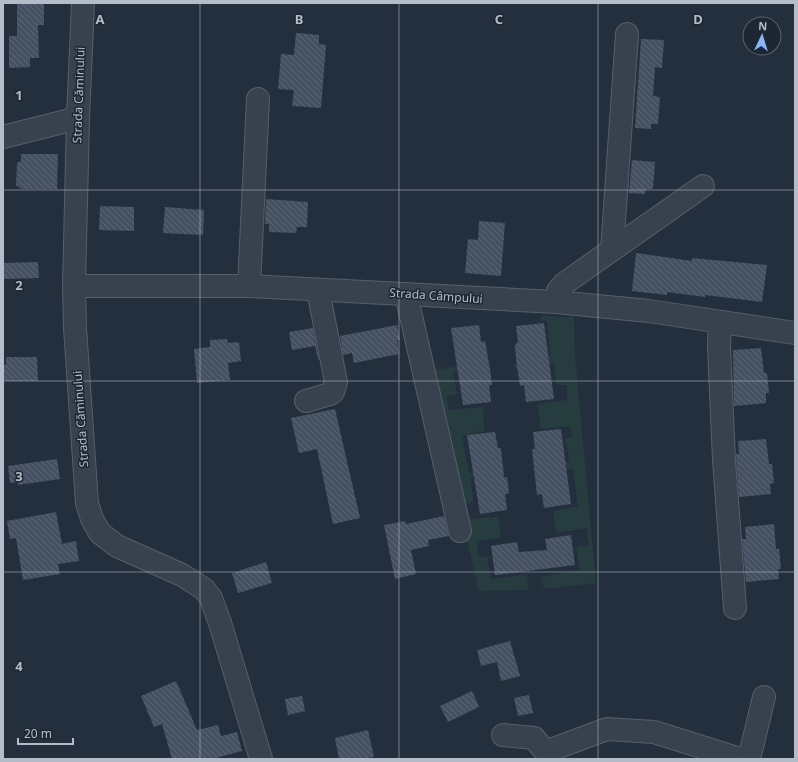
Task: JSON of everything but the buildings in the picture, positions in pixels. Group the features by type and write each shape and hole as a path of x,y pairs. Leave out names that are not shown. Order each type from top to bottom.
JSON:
{"street":[{"name":"Strada Căminului","path":"83,3 78,118 74,286 75,328 87,503 92,519 100,533 117,546 182,575 204,588 211,598 261,759"},
{"path":"612,250 627,34"},
{"path":"249,286 258,99"},
{"path":"3,137 78,118"},
{"path":"556,302 558,291 565,283 703,186"},
{"name":"Strada Câmpului","path":"74,286 249,286 556,302 649,311 795,333"},
{"path":"306,400 334,392 336,382 318,290"},
{"path":"406,294 460,531"},
{"path":"720,322 719,346 724,452 735,608"},
{"path":"749,759 764,697"},
{"path":"550,758 553,749 606,730 654,732 740,759"},
{"path":"503,734 534,738 550,758"}],"green space":[{"path":"541,316 574,317 575,356 596,583 544,589 541,577 580,570 576,547 589,545 586,528 557,533 553,513 556,510 578,506 573,469 535,475 534,467 570,462 565,438 572,438 570,426 541,429 537,404 567,400 567,385 557,385 554,363 514,369 513,365 518,364 518,361 550,356 547,321 541,321"},
{"path":"489,362 489,366 453,372 457,394 447,396 449,410 483,407 484,431 462,435 469,473 504,468 505,471 470,477 474,502 465,504 468,519 498,517 501,537 477,542 479,557 487,556 491,579 527,574 528,590 479,591 427,371"}]}
